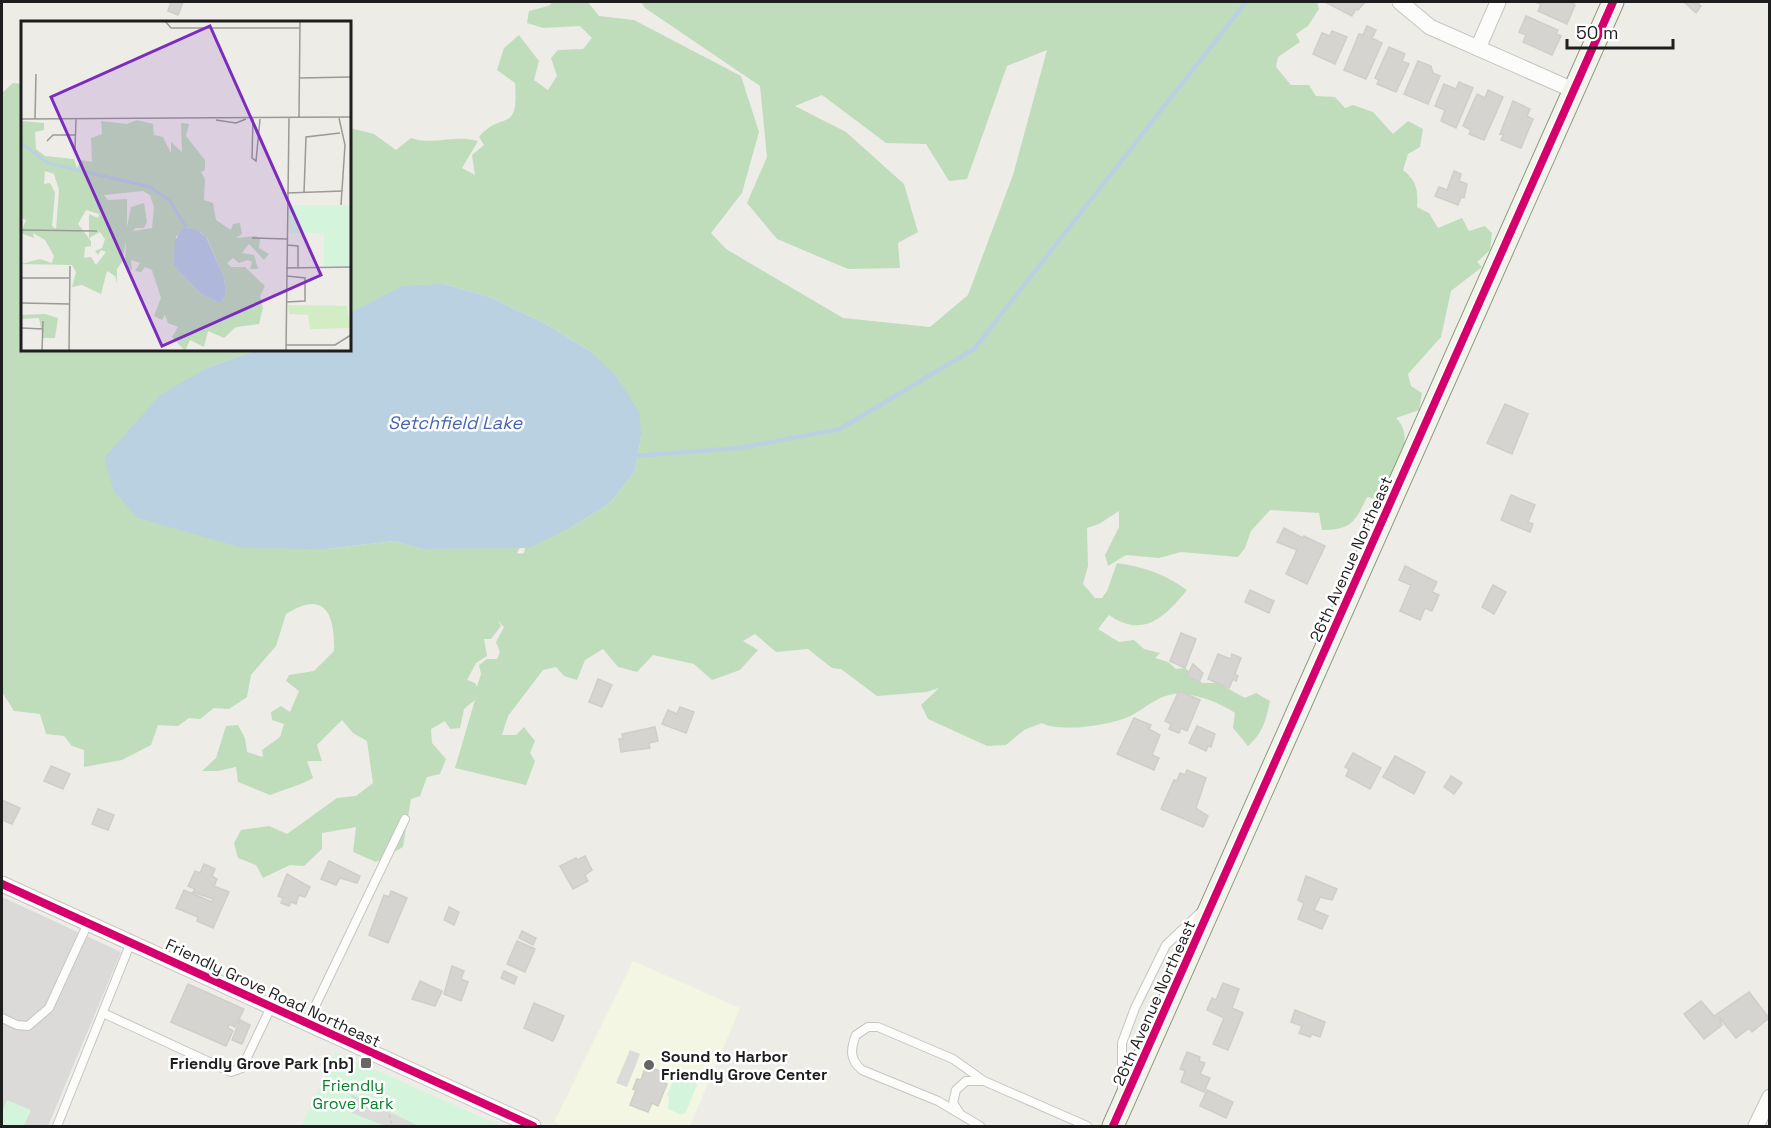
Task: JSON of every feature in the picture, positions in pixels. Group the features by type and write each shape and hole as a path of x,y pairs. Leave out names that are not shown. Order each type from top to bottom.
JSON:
{"street":[{"path":"1400,2 1430,27 1573,90"},
{"path":"1478,48 1498,2"},
{"name":"26th Avenue Northeast","path":"1113,1126 1613,2"},
{"name":"Friendly Grove Road Northeast","path":"2,884 533,1126"},
{"path":"1756,1126 1770,1097"}],"lane":[{"path":"307,1024 405,819"},
{"path":"1123,1106 1122,1043 1135,1008 1166,945 1214,901"},
{"path":"2,1018 17,1025 28,1026 49,1008 88,923"},
{"path":"57,1126 132,942"},
{"path":"103,1013 231,1072 242,1068 271,1007"},
{"path":"980,1126 938,1101 862,1070 854,1064 851,1055 856,1035 868,1027 878,1027 953,1059 984,1081 1087,1126"},
{"path":"962,1116 953,1103 956,1090 966,1081 984,1081"}],"path":[{"path":"387,1103 392,1126"}],"shaded area":[{"path":"2,897 121,952 48,1126 2,1126"},
{"name":"Sound to Harbor Friendly Grove Center","path":"633,961 740,1008 690,1126 565,1126 554,1122"},
{"path":"630,1050 640,1054 627,1087 616,1083"},
{"path":"351,1094 419,1126 385,1126 352,1113"}],"green space":[{"path":"553,2 588,2 599,16 634,20 741,76 759,132 742,193 711,233 726,249 843,318 930,327 968,295 1013,175 1047,50 1007,66 967,179 949,181 926,144 886,143 822,95 795,106 846,132 904,184 918,232 898,243 900,268 848,269 777,239 747,203 767,157 760,86 645,8 641,2 1317,2 1319,9 1308,26 1296,34 1300,42 1278,57 1276,67 1291,85 1309,85 1316,96 1335,97 1345,108 1353,105 1373,112 1393,134 1408,121 1423,129 1420,147 1408,154 1403,170 1416,186 1417,207 1429,213 1438,228 1462,218 1469,231 1485,226 1492,233 1490,250 1477,262 1482,267 1451,291 1441,337 1408,374 1411,386 1422,393 1419,410 1396,418 1405,437 1404,447 1397,470 1383,501 1367,497 1351,523 1332,530 1322,530 1319,513 1270,510 1251,531 1245,548 1238,557 1181,552 1159,558 1126,555 1108,566 1105,555 1119,527 1119,511 1099,524 1087,528 1088,566 1083,584 1095,598 1102,598 1107,591 1117,563 1154,572 1187,590 1170,609 1152,622 1132,625 1109,615 1098,629 1119,642 1134,640 1144,649 1160,653 1155,658 1168,662 1176,669 1185,668 1202,683 1218,683 1245,698 1256,693 1270,701 1263,726 1248,746 1233,728 1235,713 1212,701 1185,694 1163,697 1128,717 1109,723 1072,728 1042,723 1024,730 1006,745 987,746 928,719 921,705 939,688 927,692 877,696 841,669 832,668 808,649 776,652 755,634 743,641 758,650 740,670 712,680 694,664 653,655 637,672 618,667 603,649 585,660 577,680 564,676 556,667 543,670 508,716 502,735 516,735 524,727 535,741 530,753 535,761 526,785 455,768 475,700 464,709 460,728 450,729 445,721 431,729 432,743 446,759 440,774 427,777 420,796 411,799 403,847 376,862 353,852 356,827 322,833 322,849 304,866 290,865 263,878 256,865 238,858 234,843 241,830 269,826 287,834 337,798 356,796 373,783 367,741 353,733 342,720 317,745 322,761 307,761 313,778 270,795 238,782 236,767 218,771 202,771 216,758 226,726 238,725 245,738 247,752 263,757 262,750 280,737 284,724 272,720 271,712 281,706 290,712 299,691 286,681 289,675 314,671 334,651 330,616 325,609 319,605 310,604 286,614 276,646 251,675 247,697 229,709 214,708 200,719 189,718 178,726 158,725 151,745 122,760 84,767 84,750 72,746 64,736 46,734 40,714 14,711 2,692 2,93 13,83 21,84 21,351 254,351 207,368 137,518 179,529 295,547 326,549 394,541 422,549 520,547 517,553 520,554 524,553 525,547 572,527 610,503 635,471 641,437 590,351 546,324 490,297 444,284 351,313 351,128 374,134 396,150 411,138 427,141 469,139 478,141 462,168 475,175 472,155 484,145 479,137 487,129 511,116 514,110 515,83 497,70 504,48 519,35 539,61 534,80 548,90 557,76 551,58 558,50 583,49 592,38 580,26 543,28 527,23 529,11 548,6","holes":["498,621 504,627 496,642 500,652 497,659 487,659 479,665 481,674 477,687 475,683 467,680 476,663 487,656 484,639 491,639 501,626"]},
{"name":"Friendly Grove Park","path":"335,1052 501,1126 302,1126"},
{"path":"675,1076 695,1081 697,1085 686,1112 682,1115 668,1109 669,1097 667,1095"},
{"path":"7,1100 31,1110 24,1126 2,1126 2,1113"}],"water":[{"name":"Setchfield Lake","path":"444,284 490,297 546,324 590,351 616,376 640,413 641,437 635,471 610,503 572,527 529,548 422,549 394,541 326,549 243,548 137,518 114,491 104,458 160,395 207,368 254,351 351,351 351,312 402,286"}],"building":[{"path":"171,2 183,2 178,15 168,11"},
{"path":"1325,2 1365,2 1358,10 1356,9 1352,16"},
{"path":"1535,2 1571,2 1575,5 1567,24 1538,11 1541,4"},
{"path":"1686,2 1696,2 1701,6 1696,13"},
{"path":"1526,16 1558,30 1556,34 1561,36 1552,55 1523,42 1526,35 1519,32"},
{"path":"1367,26 1376,30 1372,38 1382,43 1366,79 1344,70 1359,34 1363,35"},
{"path":"1332,31 1347,37 1335,64 1313,54 1322,33 1330,36"},
{"path":"1389,47 1405,54 1402,61 1409,64 1396,92 1377,84 1379,80 1375,78"},
{"path":"1418,61 1431,66 1433,73 1440,76 1428,104 1404,94"},
{"path":"1459,82 1473,88 1456,128 1441,121 1445,110 1435,106 1444,84 1456,89"},
{"path":"1488,90 1503,97 1484,140 1469,134 1471,130 1463,126 1477,94 1485,98"},
{"path":"1513,101 1530,109 1527,116 1533,119 1521,148 1501,140 1504,135 1500,134"},
{"path":"1454,171 1461,174 1459,181 1467,184 1464,198 1461,197 1458,205 1435,196 1439,187 1447,190"},
{"path":"1505,404 1528,414 1512,454 1487,443"},
{"path":"1511,495 1535,505 1528,522 1533,524 1530,532 1501,520"},
{"path":"1284,528 1325,546 1307,584 1286,574 1297,550 1277,542"},
{"path":"1405,566 1437,582 1432,592 1439,595 1432,611 1425,608 1420,620 1400,611 1411,585 1399,580"},
{"path":"1493,585 1506,592 1494,614 1482,607"},
{"path":"1250,590 1274,601 1269,613 1245,602"},
{"path":"1181,633 1196,639 1185,668 1170,661"},
{"path":"1218,654 1231,659 1232,654 1241,658 1235,674 1238,676 1236,681 1233,679 1229,688 1208,679"},
{"path":"1193,664 1203,673 1199,682 1187,676"},
{"path":"598,679 612,685 602,707 589,702"},
{"path":"1179,691 1200,700 1187,731 1181,728 1179,733 1169,729 1171,724 1165,721"},
{"path":"680,707 694,712 686,733 662,724 668,710 677,714"},
{"path":"1134,718 1151,725 1149,729 1160,735 1152,755 1159,758 1154,770 1117,754"},
{"path":"1197,726 1215,734 1211,747 1208,746 1206,751 1189,743"},
{"path":"655,727 658,741 649,743 650,748 621,752 619,739 623,739 622,734"},
{"path":"1353,753 1381,768 1370,789 1346,776 1349,769 1345,767"},
{"path":"1395,756 1425,772 1414,794 1383,777"},
{"path":"51,766 70,774 63,789 44,781"},
{"path":"1187,770 1206,778 1196,808 1208,816 1203,827 1161,809 1174,780 1177,781 1180,773 1185,775"},
{"path":"1451,776 1462,783 1454,794 1444,787"},
{"path":"2,800 20,808 12,824 2,820"},
{"path":"98,809 114,815 108,830 92,824"},
{"path":"585,856 592,870 585,875 588,881 573,889 560,866"},
{"path":"329,861 360,876 357,883 340,878 336,885 321,879"},
{"path":"204,864 215,869 212,876 217,879 214,886 229,892 213,928 197,921 198,917 176,908 184,890 212,902 213,899 193,892 195,889 188,886 195,871 200,873"},
{"path":"287,874 310,887 305,897 299,895 296,904 291,902 289,906 281,903 283,898 278,896"},
{"path":"1306,876 1337,889 1332,900 1320,897 1314,910 1328,916 1322,929 1298,919 1304,903 1298,900"},
{"path":"391,891 407,898 388,943 369,935 384,895 389,897"},
{"path":"449,907 459,912 454,925 444,920"},
{"path":"522,931 536,938 533,945 519,938"},
{"path":"517,941 535,949 525,972 507,964"},
{"path":"452,966 464,971 461,979 468,982 461,1001 444,994"},
{"path":"504,971 517,977 514,984 501,978"},
{"path":"420,981 442,991 435,1006 412,999"},
{"path":"1223,983 1239,989 1232,1008 1243,1013 1228,1050 1213,1044 1224,1018 1207,1010 1212,998 1216,1000"},
{"path":"188,984 244,1009 235,1027 229,1024 228,1028 233,1031 226,1046 171,1022"},
{"path":"1749,992 1769,1018 1752,1032 1749,1028 1736,1038 1719,1017 1722,1025 1704,1039 1684,1014 1701,1001 1714,1016"},
{"path":"534,1003 564,1016 553,1041 524,1028"},
{"path":"1295,1010 1325,1022 1320,1037 1312,1034 1310,1037 1299,1033 1302,1026 1291,1022"},
{"path":"240,1020 250,1025 242,1044 232,1040"},
{"path":"1187,1052 1200,1057 1199,1061 1205,1063 1200,1074 1210,1078 1204,1092 1181,1082 1185,1071 1180,1069"},
{"path":"646,1065 664,1073 661,1081 667,1084 658,1106 652,1103 648,1112 630,1105 636,1090 633,1089 637,1079 641,1080"},
{"path":"1207,1090 1233,1102 1226,1118 1200,1106"}],"waterway":[{"path":"634,456 739,448 840,429 974,349 1246,2"}],"cycle path":[{"path":"1113,1126 1613,2"},
{"path":"2,884 533,1126"}],"place":[{"name":"Friendly Grove Park [nb]","path":"366,1063"},
{"name":"Sound to Harbor Friendly Grove Center","path":"649,1065"}]}
